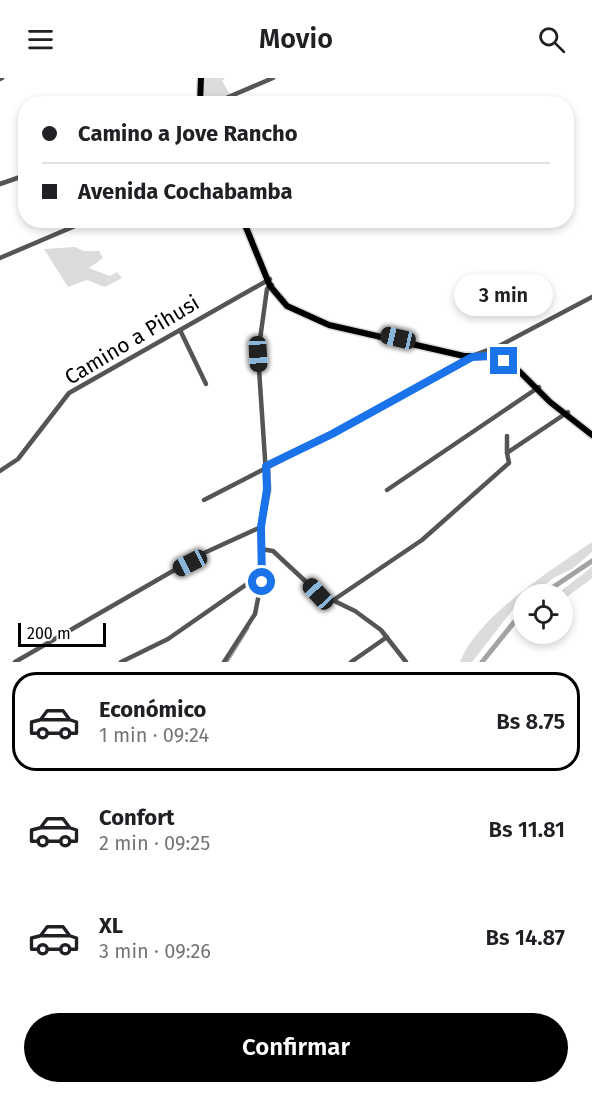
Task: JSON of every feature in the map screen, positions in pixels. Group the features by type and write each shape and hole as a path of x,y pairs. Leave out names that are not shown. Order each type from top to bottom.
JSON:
{"main road":[{"path":"200,96 201,78"},
{"path":"247,228 270,283 288,303 331,322 474,356 490,354 505,358 521,369 538,388 592,435"},
{"path":"567,414 592,431"}],"street":[{"path":"231,96 273,78"},
{"path":"0,184 18,178"},
{"path":"0,258 71,228"},
{"path":"0,251 6,256"},
{"path":"224,662 255,614 263,573 261,527 267,489 258,354 267,289 270,283"},
{"name":"Camino a Pihusi","path":"0,471 18,459 69,393 180,330 270,283"},
{"path":"204,500 266,466 332,434 474,356 501,345 592,297"},
{"path":"180,330 206,384"},
{"path":"387,490 538,388"},
{"path":"507,453 567,414"},
{"path":"332,601 422,540 509,463 507,436"},
{"path":"15,662 204,553 261,527"},
{"path":"261,549 273,551 318,594 355,611 387,637 406,662"},
{"path":"121,662 168,639 263,573"},
{"path":"351,662 387,637"}],"shaded area":[{"path":"202,78 225,78 222,81 230,94 201,96"},
{"path":"75,247 84,251 99,251 103,258 89,268 110,276 117,272 122,278 105,287 87,280 68,287 44,249"},
{"path":"592,542 592,552 572,569 546,584 532,584"},
{"path":"592,567 592,578 573,592 573,584 570,584"},
{"path":"513,599 513,609 472,662 460,662 482,628"}],"waterway":[{"path":"267,505 270,490 269,468"},
{"path":"558,584 592,561"},
{"path":"482,662 513,624"},
{"path":"227,662 248,628"}],"route":[{"path":"262,582 261,527 267,495 266,466 332,434 472,357 489,356 504,361"}]}
